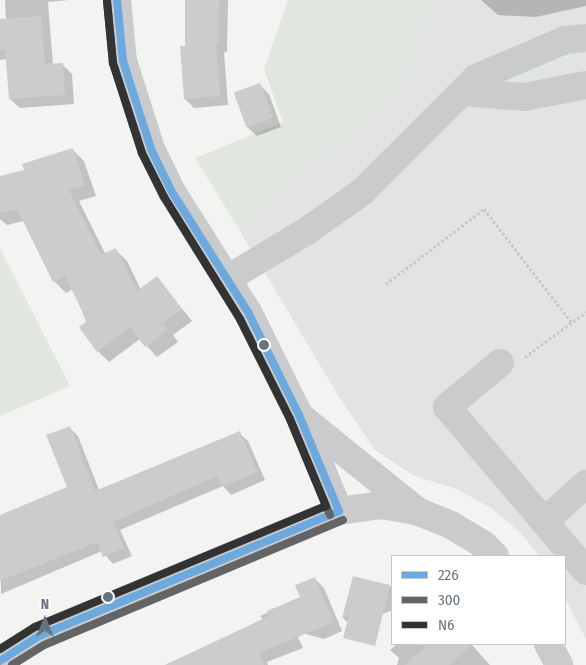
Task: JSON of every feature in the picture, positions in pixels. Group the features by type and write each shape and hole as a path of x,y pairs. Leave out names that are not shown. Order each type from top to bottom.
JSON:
{"street":[{"path":"117,0 123,61 150,149 172,192 249,314 299,415 339,510"},
{"path":"227,279 307,231 362,192 476,78 565,40 586,38"},
{"path":"464,92 524,97 586,85"},
{"path":"500,363 447,407 546,520 586,571"},
{"path":"299,415 419,512"},
{"path":"546,520 586,484"},
{"path":"0,661 39,636 339,510 381,505 419,512 452,525 483,544 494,555"},
{"path":"549,645 559,665"}],"path":[{"path":"386,284 484,209 572,323"},
{"path":"500,363 530,355 586,312"}],"shaded area":[{"path":"288,0 429,0 401,82 343,147 314,159 237,226 195,158 283,122 264,69"},
{"path":"394,0 586,0 586,639 566,600 566,555 538,555 521,533 491,508 457,489 414,476 375,450 339,397 237,226 314,159"},
{"path":"586,45 586,54 535,69 537,88 492,80"},
{"path":"0,248 70,386 0,416"}],"building":[{"path":"185,0 219,0 218,43 216,43 220,96 184,99 180,46 185,46"},
{"path":"41,16 45,64 63,63 65,95 9,99 5,50 0,50 0,19"},
{"path":"260,83 273,118 246,127 234,93"},
{"path":"73,148 85,185 69,190 101,255 116,248 137,291 157,276 182,309 163,323 168,330 145,347 130,327 97,352 79,327 87,321 65,276 53,282 17,209 0,213 0,176 24,170 22,164"},
{"path":"70,426 95,491 240,431 257,472 222,487 217,476 113,522 124,548 103,557 97,542 0,581 0,515 67,487 46,435"},
{"path":"353,576 390,585 375,646 343,638 349,615 342,618"},
{"path":"315,577 334,622 259,653 264,665 165,665 269,616 267,611 300,597 295,585"},
{"path":"427,645 472,645 449,665 405,665"}],"transit line":[{"name":"226","path":"117,0 123,61 151,149 172,192 249,314 299,415 339,511"},
{"name":"300","path":"107,1 113,63 142,153 164,197 240,319 290,419 330,515"},
{"name":"N6","path":"0,649 35,627 326,506 290,419 240,319 164,197 142,153 113,63 107,1"},
{"name":"226","path":"0,661 39,636 339,511"},
{"name":"300","path":"12,665 44,645 343,520"}]}
